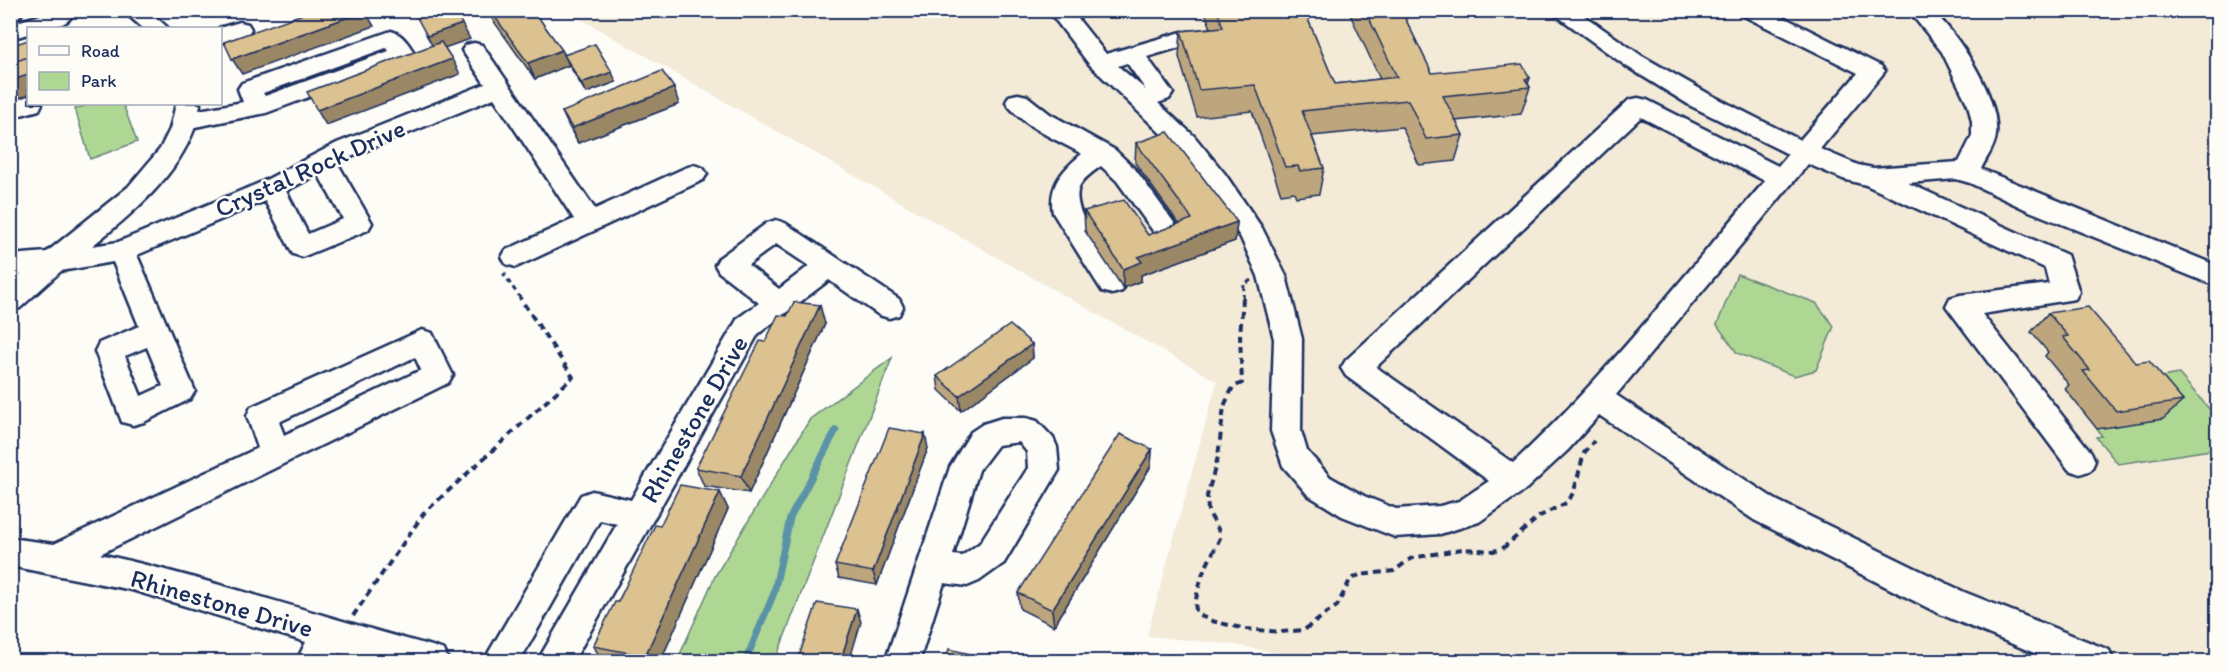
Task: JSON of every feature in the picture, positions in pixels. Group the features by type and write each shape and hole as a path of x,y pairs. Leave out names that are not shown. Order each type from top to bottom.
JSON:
{"street":[{"path":"133,10 156,27"},
{"path":"166,10 169,27"},
{"path":"1059,10 1102,63 1185,142 1216,180 1253,235 1272,276 1288,339 1286,431 1294,457 1319,486 1353,506 1395,523 1440,520 1468,512 1514,481 1557,441 1873,71 1750,10"},
{"path":"1560,10 1634,61 1700,100 1804,152 1851,173 1872,177 2057,262"},
{"path":"1919,10 1942,35 1960,64 1984,120 1984,137 1966,173"},
{"path":"31,27 60,19"},
{"path":"10,33 27,28"},
{"path":"10,301 53,262 131,200 160,168 173,148 186,112 257,107 403,54 391,38 250,89 257,107"},
{"path":"1102,63 1182,39"},
{"path":"10,50 27,44"},
{"path":"474,50 590,222"},
{"path":"1132,54 1161,93 1141,100"},
{"name":"Crystal Rock Drive","path":"10,265 53,262 122,251 271,188 346,149 499,87"},
{"path":"1018,102 1041,120 1101,152 1126,175 1165,228"},
{"path":"10,110 27,105"},
{"path":"1514,481 1356,368 1638,106 1781,178"},
{"path":"1101,152 1069,181 1063,201 1066,213 1112,284"},
{"path":"271,188 302,247 359,223 323,160"},
{"path":"1872,177 1956,170 2217,277"},
{"path":"516,257 694,174"},
{"path":"2036,203 2054,240 2065,292 1951,308 1947,313 1947,319 2018,410 2029,416 2047,418 2080,461"},
{"path":"778,304 729,265 776,230 889,307"},
{"path":"122,251 154,331"},
{"name":"Rhinestone Drive","path":"554,662 748,327 828,266"},
{"path":"59,558 275,454 438,375 422,341 262,416 275,454"},
{"path":"1596,398 1765,510 1952,603 2097,662"},
{"path":"500,662 592,505 639,515"},
{"name":"Rhinestone Drive","path":"10,552 59,558 191,592 328,644 432,662"},
{"path":"902,662 933,567"}],"path":[{"path":"328,644 424,513 573,376 504,275 516,257"}],"shaded area":[{"path":"567,11 2212,11 2218,17 2217,661 1325,662 1230,644 1147,636 1217,381"}],"green space":[{"path":"88,105 123,105 137,142 90,159 75,109"},
{"path":"1737,274 1816,303 1834,326 1816,370 1794,376 1737,353 1717,325"},
{"path":"892,358 775,661 677,661 715,576 810,419"},
{"path":"2179,374 2217,418 2217,449 2118,464 2096,437 2102,436 2097,429 2150,379"}],"building":[{"path":"314,10 365,11 232,59 224,42"},
{"path":"413,10 454,10 462,24 427,36"},
{"path":"490,10 533,10 562,50 528,63"},
{"path":"1217,10 1304,10 1335,84 1397,77 1365,10 1401,10 1432,73 1522,64 1530,78 1525,79 1530,87 1443,96 1463,135 1426,139 1408,100 1302,111 1324,168 1300,171 1298,166 1285,167 1255,85 1199,90 1181,31 1223,27"},
{"path":"27,40 27,57 10,63 10,46"},
{"path":"441,42 452,59 317,110 307,92"},
{"path":"595,44 612,72 581,83 564,55"},
{"path":"27,57 27,75 10,81 10,63"},
{"path":"662,71 674,88 572,128 562,112"},
{"path":"1168,132 1237,222 1138,257 1142,262 1123,269 1084,211 1124,200 1148,235 1192,219 1136,143"},
{"path":"794,302 820,305 741,476 696,468 760,341 765,342 778,315 787,316"},
{"path":"2088,307 2136,363 2149,361 2183,401 2116,411 2083,371 2090,370 2063,337 2068,336 2048,313"},
{"path":"1010,325 1032,344 959,396 937,376"},
{"path":"889,428 925,434 873,572 835,565"},
{"path":"1120,434 1152,449 1052,610 1018,593"},
{"path":"680,485 720,492 645,656 593,646 615,602 618,602 655,525 660,526"},
{"path":"817,603 857,609 840,662 797,662"},
{"path":"949,649 1004,662 945,662"}],"waterway":[{"path":"745,662 774,593 790,518 836,430"}]}
